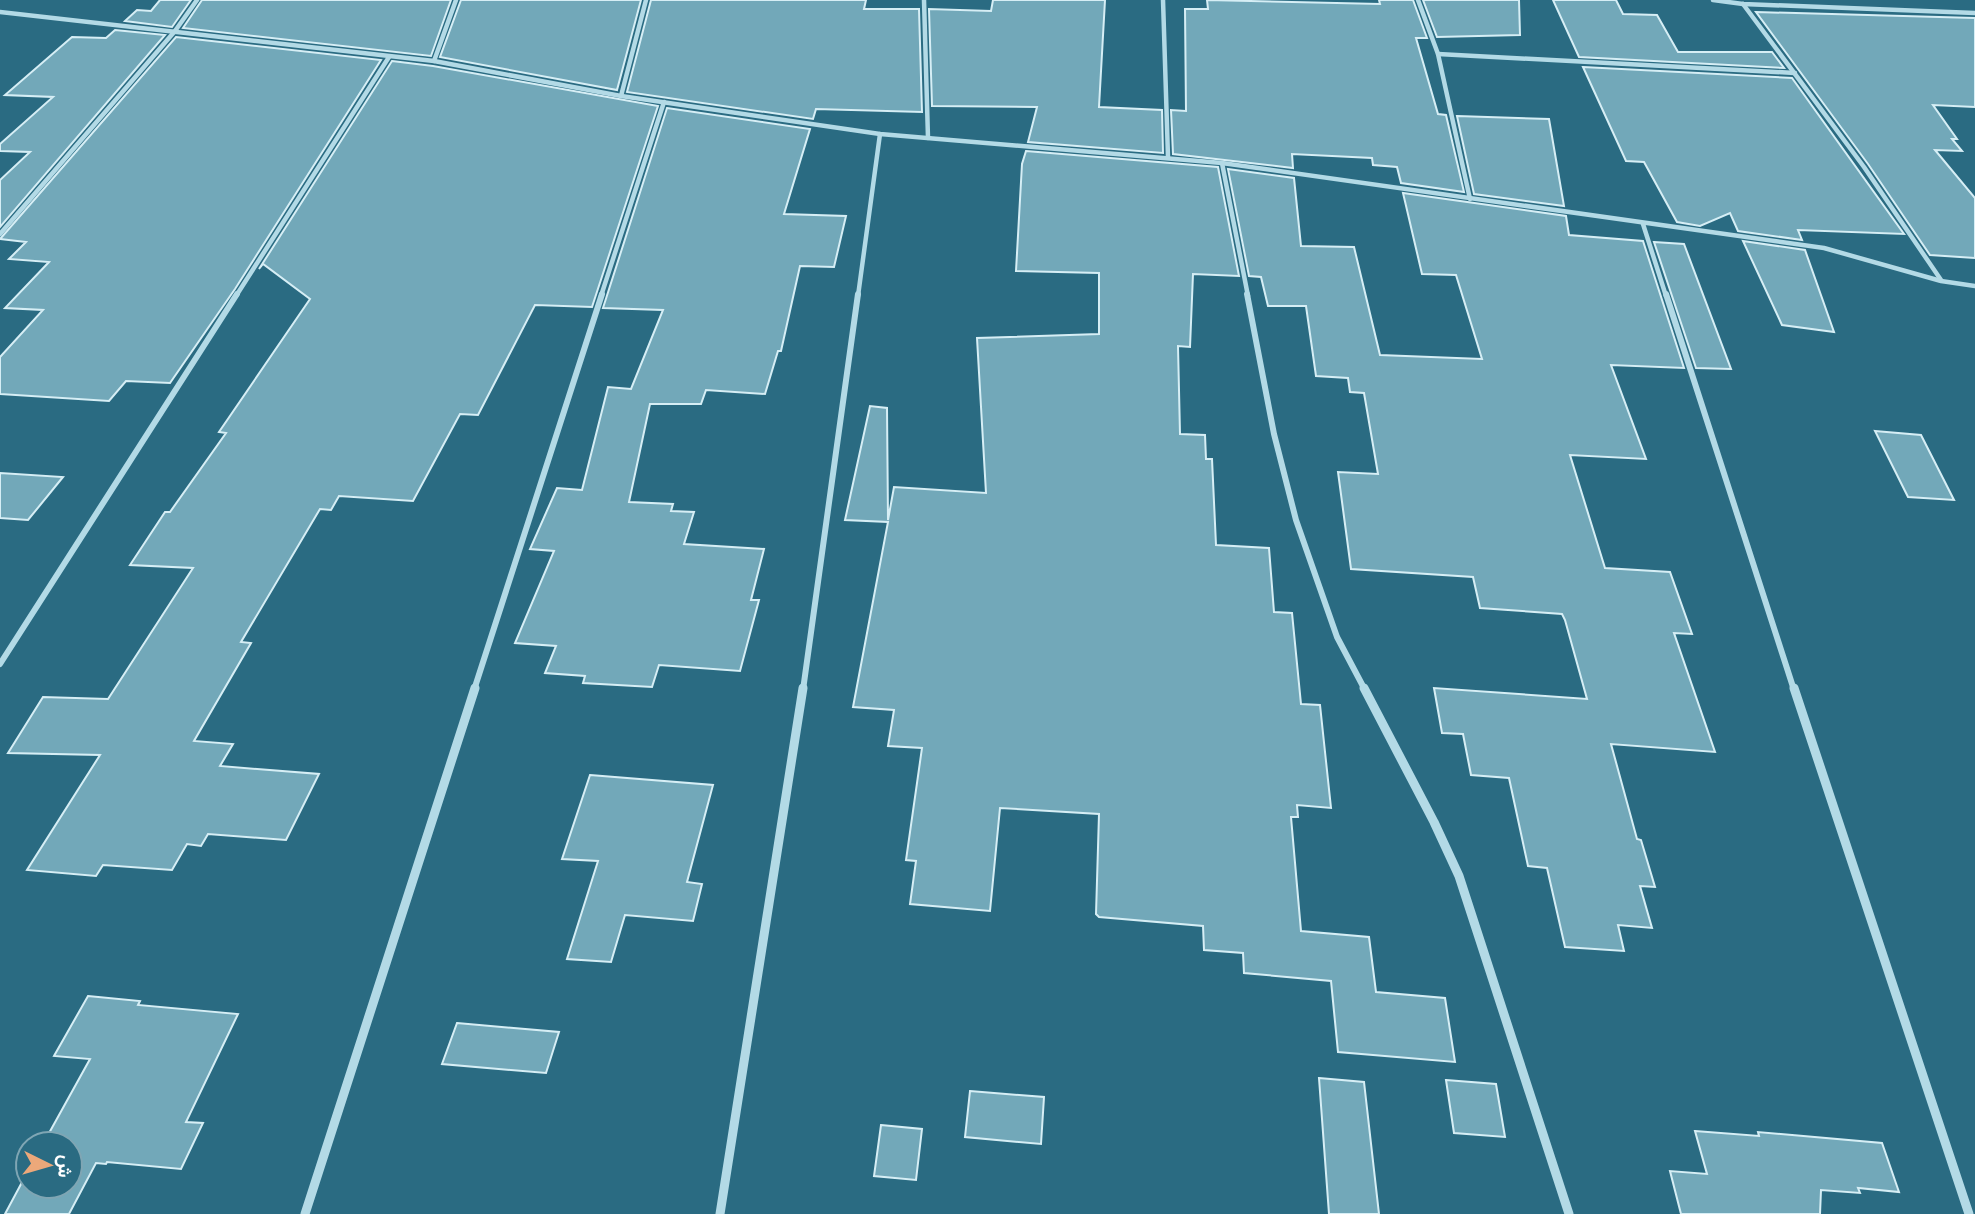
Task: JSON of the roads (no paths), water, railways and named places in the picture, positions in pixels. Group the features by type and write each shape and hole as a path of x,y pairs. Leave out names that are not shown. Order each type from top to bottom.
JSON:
{"street":[{"path":"0,234 176,31 197,0"},
{"path":"434,61 456,0"},
{"path":"621,96 646,0"},
{"path":"923,0 928,138"},
{"path":"1163,0 1168,158"},
{"path":"1418,0 1438,54 1470,199"},
{"path":"1713,0 1743,4 1975,13"},
{"path":"1743,4 1864,167 1941,281"},
{"path":"0,12 434,61 621,96 880,134 1222,163 1824,248 1941,281 1975,286"},
{"path":"1438,54 1795,73"},
{"path":"0,664 389,57"},
{"path":"305,1214 664,102"},
{"path":"719,1214 793,761 880,134"},
{"path":"1222,163 1274,434 1296,520 1337,637 1423,799 1459,876 1569,1214"},
{"path":"1643,224 1866,910 1969,1214"}]}
